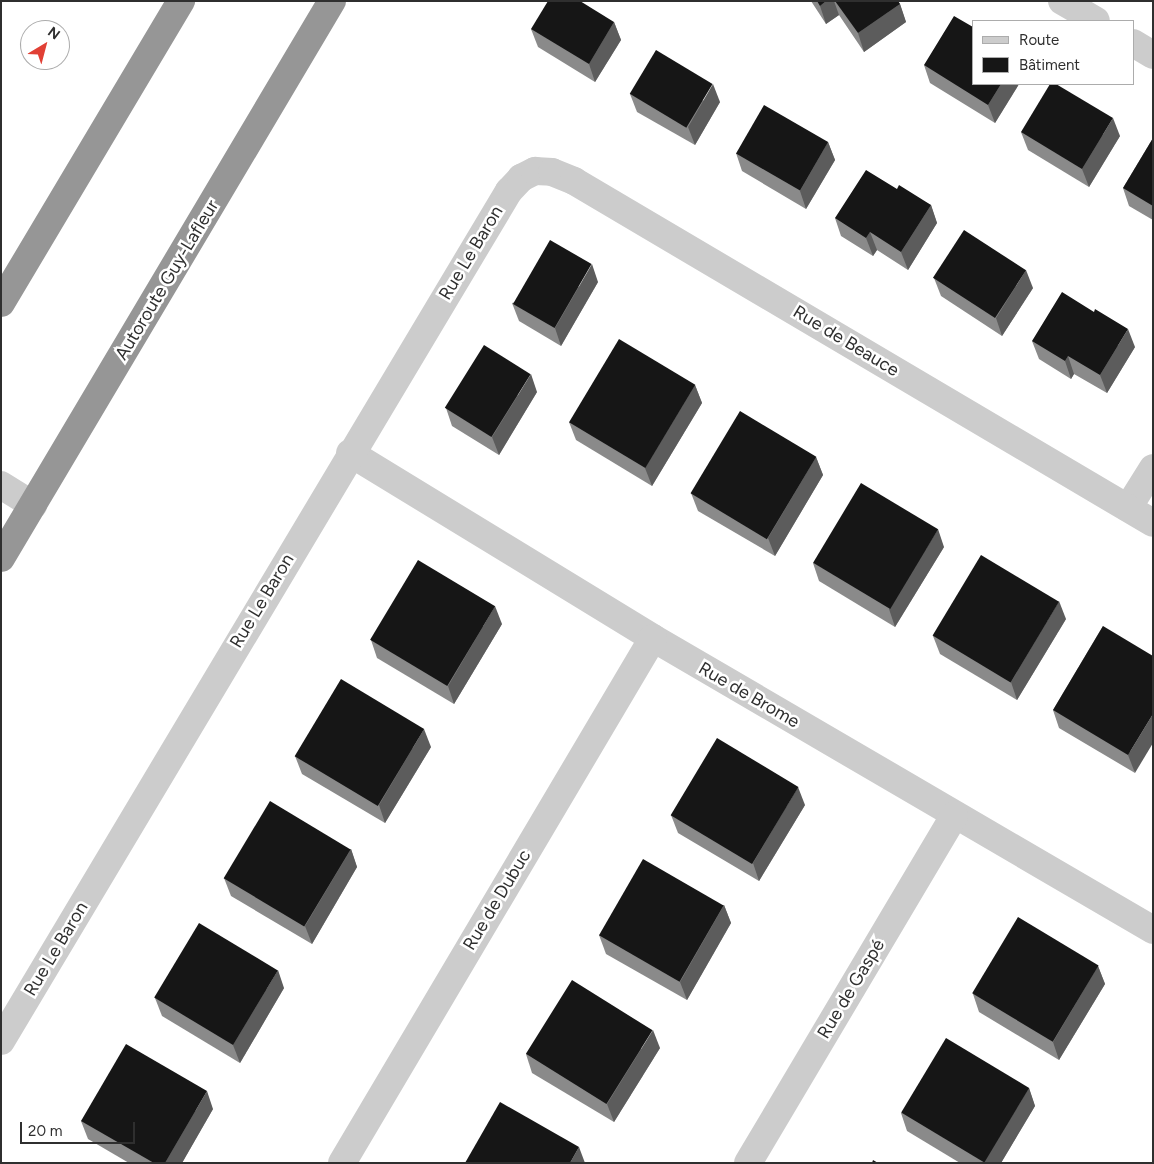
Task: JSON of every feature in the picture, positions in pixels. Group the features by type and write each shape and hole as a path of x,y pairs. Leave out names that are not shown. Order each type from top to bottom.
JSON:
{"highway":[{"path":"1,303 181,1"},
{"name":"Autoroute Guy-Lafleur","path":"1,558 332,1"}],"street":[{"path":"1062,1 1094,20"},
{"path":"1134,44 1153,55"},
{"name":"Rue Le Baron","path":"1,1041 350,453 509,191 521,178 535,171"},
{"name":"Rue de Beauce","path":"535,171 552,172 574,181 1153,523"},
{"name":"Rue de Brome","path":"350,453 653,638 954,816 1153,930"},
{"path":"1128,508 1153,468"},
{"path":"1,486 33,505"},
{"name":"Rue de Dubuc","path":"342,1163 653,638"},
{"name":"Rue de Gaspé","path":"748,1163 954,816"}],"building":[{"path":"548,1 580,1 614,22 589,64 531,29"},
{"path":"817,1 826,1 820,6"},
{"path":"835,1 898,1 900,4 858,33"},
{"path":"954,16 972,26 972,85 1000,85 988,105 924,65"},
{"path":"656,50 713,84 686,128 630,94"},
{"path":"1049,85 1058,85 1113,118 1082,169 1021,132"},
{"path":"764,105 828,142 800,190 736,153"},
{"path":"1153,138 1153,206 1123,188"},
{"path":"866,170 897,189 899,185 931,205 901,252 870,232 866,238 835,218"},
{"path":"964,230 1026,270 995,318 933,278"},
{"path":"550,240 592,264 555,328 513,304"},
{"path":"1062,292 1094,312 1095,309 1128,329 1100,375 1068,356 1065,361 1032,341"},
{"path":"619,339 695,385 645,468 569,422"},
{"path":"484,345 531,374 491,437 445,408"},
{"path":"740,411 816,457 767,539 691,493"},
{"path":"861,483 938,529 890,609 813,563"},
{"path":"981,555 1059,602 1011,682 933,636"},
{"path":"418,560 495,606 447,686 370,640"},
{"path":"1103,626 1153,656 1153,714 1128,755 1053,710"},
{"path":"341,679 424,729 378,806 295,756"},
{"path":"717,738 798,787 752,864 671,815"},
{"path":"270,801 351,849 304,927 224,878"},
{"path":"643,859 724,906 680,982 599,935"},
{"path":"1018,917 1099,965 1053,1042 972,993"},
{"path":"199,923 278,970 233,1045 154,998"},
{"path":"572,980 653,1030 606,1104 526,1054"},
{"path":"946,1038 1029,1088 984,1163 901,1113"},
{"path":"126,1044 207,1091 165,1163 154,1163 81,1121"},
{"path":"500,1102 579,1147 570,1163 465,1163"}]}
